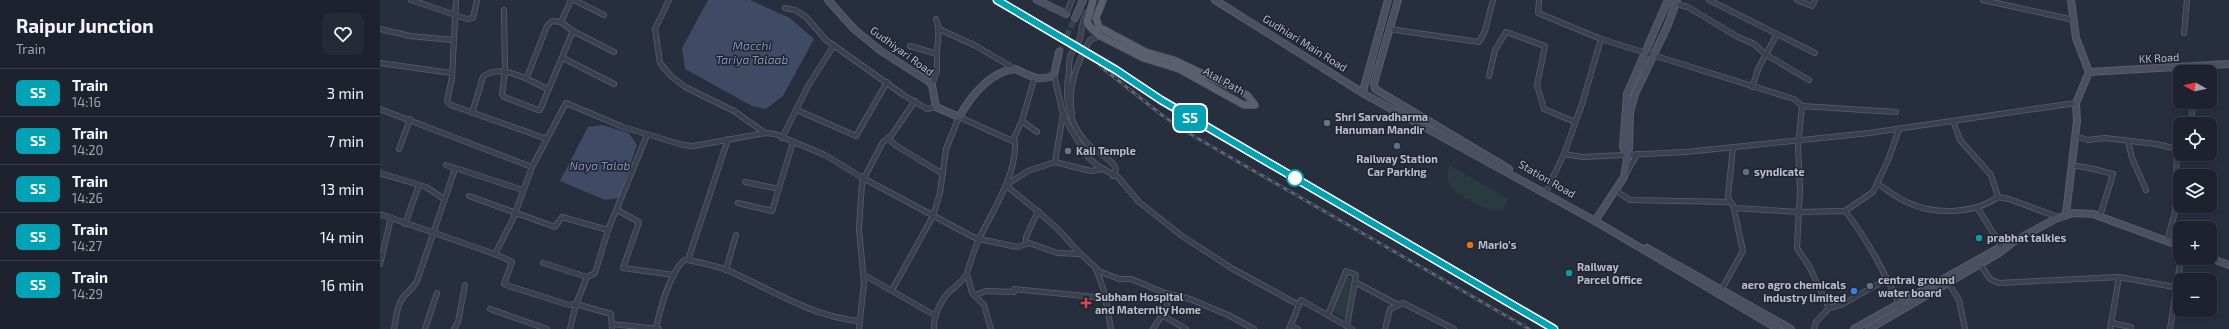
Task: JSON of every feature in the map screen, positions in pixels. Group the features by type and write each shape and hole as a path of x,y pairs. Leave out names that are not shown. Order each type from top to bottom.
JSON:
{"main road":[{"name":"Atal Path","path":"1092,3 1087,22 1100,36 1143,58 1179,70 1244,105 1255,105 1247,95 1174,60 1146,52 1099,27 1096,18 1103,0"}],"street":[{"path":"411,0 454,15 473,18 477,0"},
{"path":"456,0 454,15 456,22 447,101 451,105 547,140"},
{"path":"561,22 571,0"},
{"path":"574,0 604,15"},
{"path":"669,0 655,29 660,63 671,76 685,87 734,111 765,133 825,155 863,178 979,239 1017,247 1029,243 1057,253 1081,254"},
{"name":"Gudhiyari Road","path":"828,0 854,29 881,51 932,85 936,107"},
{"path":"1037,0 1066,14 1072,0"},
{"path":"1076,18 1083,0"},
{"name":"Gudhiari Main Road","path":"1215,0 1223,2 1364,92 1366,95 1546,193"},
{"path":"1364,92 1388,0"},
{"name":"Station Road","path":"1398,0 1374,83 1375,89 1546,193"},
{"path":"1390,29 1478,42 1485,31 1493,0"},
{"path":"1539,0 1538,13 1601,39 1794,99 1802,106 1896,112"},
{"path":"1627,155 1623,147 1625,103 1668,0"},
{"path":"1709,0 1815,53"},
{"path":"1797,0 1812,6 1815,0"},
{"path":"1983,0 2074,20"},
{"path":"2066,214 2078,108 2076,103 2089,72 2076,38 2071,0"},
{"path":"2184,33 2187,0"},
{"path":"1624,177 1629,148 1630,112 1635,94 1676,2 1688,7 1736,36 1754,44 1765,54 1809,80"},
{"path":"1092,3 1081,25 1079,39 1071,56 1066,89 1068,107 1080,135 1092,149 1114,164 1116,169 1113,176"},
{"path":"785,8 795,10 806,17 826,40 927,109 936,107 1015,142"},
{"path":"504,10 505,71 502,94 504,97 538,110 540,110 573,31"},
{"path":"932,85 937,71 937,39 939,29 936,19"},
{"path":"527,77 547,26 552,21 561,22 573,31 614,52"},
{"path":"380,29 410,36 453,40"},
{"path":"939,29 976,46 1034,79 1048,78 1054,75"},
{"path":"1489,76 1496,50 1506,32 1545,46 1536,85 1544,109 1575,122"},
{"path":"1752,87 1765,54 1777,34"},
{"path":"1080,135 1071,109 1073,77 1079,60 1090,40 1100,36"},
{"path":"1601,39 1564,154 1546,193 1596,220 1720,292 1790,329"},
{"path":"782,138 808,86 834,45"},
{"path":"910,46 937,54"},
{"path":"1059,52 1054,75 1063,114 1088,157 1130,190 1139,202 1182,236 1232,269 1299,305"},
{"path":"563,58 614,84"},
{"path":"380,63 451,73"},
{"name":"KK Road","path":"2217,66 2229,64"},
{"path":"892,290 933,216 943,174 946,149 959,118 980,87 998,75 1015,69"},
{"name":"KK Road","path":"2089,72 2173,70"},
{"path":"472,113 483,77 486,75 505,71 527,77 548,89"},
{"path":"934,329 936,316 942,301 967,274 979,239 1006,185 1014,160 1015,142 1013,140 1022,122 1034,79"},
{"path":"797,110 856,136 887,82"},
{"path":"859,329 864,275 859,229 863,178 883,142 888,138 915,101"},
{"path":"495,254 515,213 532,166 566,103 647,135 693,146 765,133"},
{"path":"1564,154 1583,157 1733,147 1899,129 2076,103"},
{"path":"1802,106 1798,139 1799,212 1797,248 1809,266 1829,308"},
{"path":"380,109 532,166"},
{"path":"1055,162 1063,114"},
{"path":"399,149 410,119"},
{"path":"1953,121 1960,140 1991,175 1998,197"},
{"path":"1022,122 1037,132"},
{"path":"1734,208 1799,212 1845,211 1873,192 1878,184 1899,129"},
{"path":"570,329 576,304 587,277 595,273 608,230 647,135"},
{"path":"2075,136 2088,140 2105,138 2156,144 2173,148"},
{"path":"888,138 895,145 943,174"},
{"path":"688,260 728,139"},
{"path":"2128,141 2132,158 2146,190"},
{"path":"738,203 772,211 793,142"},
{"path":"1720,292 1743,251 1734,208 1728,196 1733,147"},
{"path":"1088,157 1092,149"},
{"path":"1596,220 1616,191 1637,154"},
{"path":"2167,241 2175,212 2177,161"},
{"path":"1006,185 1028,171 1055,162 1091,171 1102,169"},
{"path":"446,165 523,190"},
{"path":"2071,166 2079,165 2095,171 2113,174 2100,216"},
{"path":"394,329 400,303 405,295 411,292 417,281 444,199 456,168"},
{"path":"380,173 419,185 444,199"},
{"path":"745,182 779,189"},
{"path":"1878,184 1909,203 1939,211 1977,207 1998,197 2010,199 2058,218"},
{"path":"405,224 419,185"},
{"path":"1006,185 1023,201 1038,211 1096,270 1105,298 1111,329"},
{"path":"1616,191 1630,200 1730,202"},
{"path":"469,196 555,227 562,217 608,230"},
{"path":"1977,207 2003,249"},
{"path":"617,210 639,222 624,268 674,275"},
{"path":"1026,244 1026,237 1038,211"},
{"path":"1845,211 1870,247 1902,310"},
{"path":"1870,329 1979,262 1999,253 2003,249 2066,214 2084,213 2100,216 2173,243"},
{"path":"380,214 405,224 495,254 512,262 504,284 569,305 576,304 611,314 612,327 658,328 662,301 674,275 674,270 684,260 726,270 808,309 843,320 860,321"},
{"path":"380,264 391,218"},
{"path":"726,270 736,235"},
{"path":"2217,261 2229,265"},
{"path":"1979,262 1990,279 1999,283 2120,277 2173,287"},
{"path":"543,263 587,277"},
{"path":"1096,270 1119,279 1131,279 1165,293 1190,300 1228,315 1254,329"},
{"path":"1298,329 1290,327 1301,300 1349,328 1356,275 1346,271 1328,315"},
{"path":"967,274 972,293 984,305 992,329"},
{"path":"864,275 936,316"},
{"path":"2110,329 2120,277"},
{"path":"1814,329 1816,322 1829,308 1843,304 1887,279"},
{"path":"1854,329 1899,304 1947,281"},
{"path":"1947,281 1959,300 1965,329"},
{"path":"1355,282 1398,305"},
{"path":"454,329 458,322 465,285"},
{"path":"975,295 986,291 1014,292 1014,289 1032,292 1105,298"},
{"path":"1720,292 1778,329"},
{"path":"425,329 437,293"},
{"path":"1385,329 1390,309 1403,303 1411,305 1454,329"},
{"path":"1153,329 1167,304"},
{"path":"490,309 547,329"},
{"path":"2170,329 2173,314"},
{"path":"1162,315 1186,329"},
{"path":"2111,323 2131,327"}],"shaded area":[{"path":"1449,165 1507,198 1504,210 1491,210 1458,194 1448,182"},
{"path":"1345,276 1353,279 1348,320 1331,311"}],"water":[{"name":"Macchi Tariya Talaab","path":"708,0 750,0 790,18 814,39 783,96 766,109 752,106 685,69 682,48"},
{"name":"Naya Talab","path":"602,125 629,133 637,145 619,198 605,200 560,181 588,127"}],"tunnel":[{"path":"1059,52 1075,18"}],"railway":[{"path":"997,0 1116,70 1176,109 1554,329"},
{"path":"1100,66 1163,116 1190,134 1529,329"}],"train":[{"name":"S5","path":"997,0 1116,70 1161,100 1554,329"}],"place":[{"name":"Shri Sarvadharma Hanuman Mandir","path":"1327,123"},
{"name":"Railway Station Car Parking","path":"1397,146"},
{"name":"Kali Temple","path":"1068,151"},
{"name":"syndicate","path":"1746,172"},
{"name":"prabhat talkies","path":"1979,238"},
{"name":"Mario's","path":"1470,245"},
{"name":"Railway Parcel Office","path":"1569,273"},
{"name":"central ground water board","path":"1870,286"},
{"name":"aero agro chemicals industry limited","path":"1854,291"},
{"name":"Subham Hospital and Maternity Home","path":"1086,303"}]}
